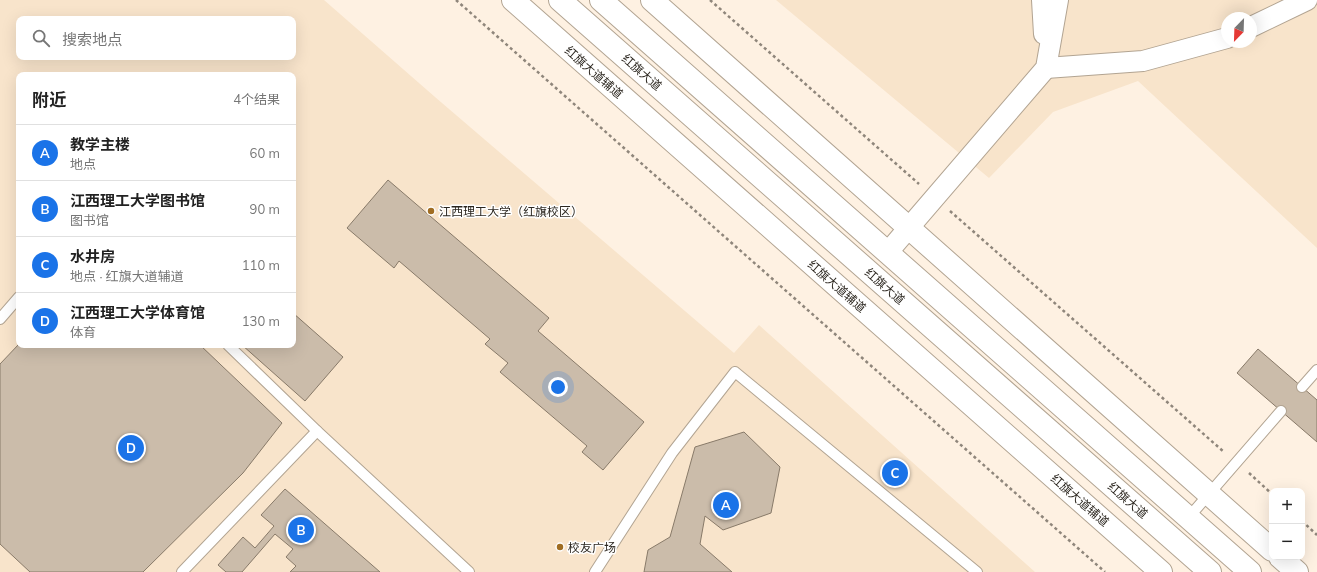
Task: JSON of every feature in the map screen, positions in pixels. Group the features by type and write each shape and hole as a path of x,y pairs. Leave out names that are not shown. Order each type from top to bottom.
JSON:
{"main road":[{"name":"红旗大道辅道","path":"513,0 1161,572"},
{"name":"红旗大道","path":"560,0 1210,572"},
{"path":"601,0 1250,572"},
{"path":"652,0 1269,547"},
{"path":"1283,560 1297,572"}],"street":[{"path":"1042,0 1046,68"},
{"path":"888,252 1046,68 1058,0"},
{"path":"1257,24 1307,0"},
{"path":"1046,68 1143,61 1221,40"}],"lane":[{"path":"0,319 16,301"},
{"path":"231,348 316,431 469,572"},
{"path":"1302,387 1317,370"},
{"path":"596,572 672,453 734,372 978,572"},
{"path":"1189,517 1281,411"},
{"path":"182,572 316,431"}],"path":[{"path":"456,0 1105,572"},
{"path":"710,0 1269,491"},
{"path":"1305,524 1317,535"}],"shaded area":[{"name":"江西理工大学（红旗校区）","path":"0,0 324,0 734,353 759,325 1035,572 0,572"},
{"path":"776,0 1317,0 1317,248 1138,81 1053,112 989,178"}],"building":[{"path":"388,180 549,318 538,331 644,422 603,470 582,452 587,446 500,372 508,363 485,344 490,339 399,261 394,268 347,228"},
{"path":"296,316 343,357 305,401 245,348 296,348"},
{"path":"16,347 203,348 282,423 243,473 143,572 30,572 0,544 0,364"},
{"path":"1258,349 1317,400 1317,442 1237,373"},
{"path":"744,432 780,467 771,513 723,530 705,516 700,544 732,572 644,572 648,550 670,537 695,447"},
{"path":"895,465 902,470 903,473 898,480 895,481 888,476 887,473 892,466"},
{"path":"285,489 380,572 290,572 296,566 286,557 293,549 275,534 242,572 226,572 218,565 243,537 255,548 274,526 261,515"}],"place":[{"name":"江西理工大学（红旗校区）","path":"431,211"},
{"name":"江西理工大学体育馆","path":"131,448"},
{"name":"水井房","path":"895,473"},
{"name":"教学主楼","path":"726,505"},
{"name":"江西理工大学图书馆","path":"301,530"},
{"name":"校友广场","path":"560,547"}]}
